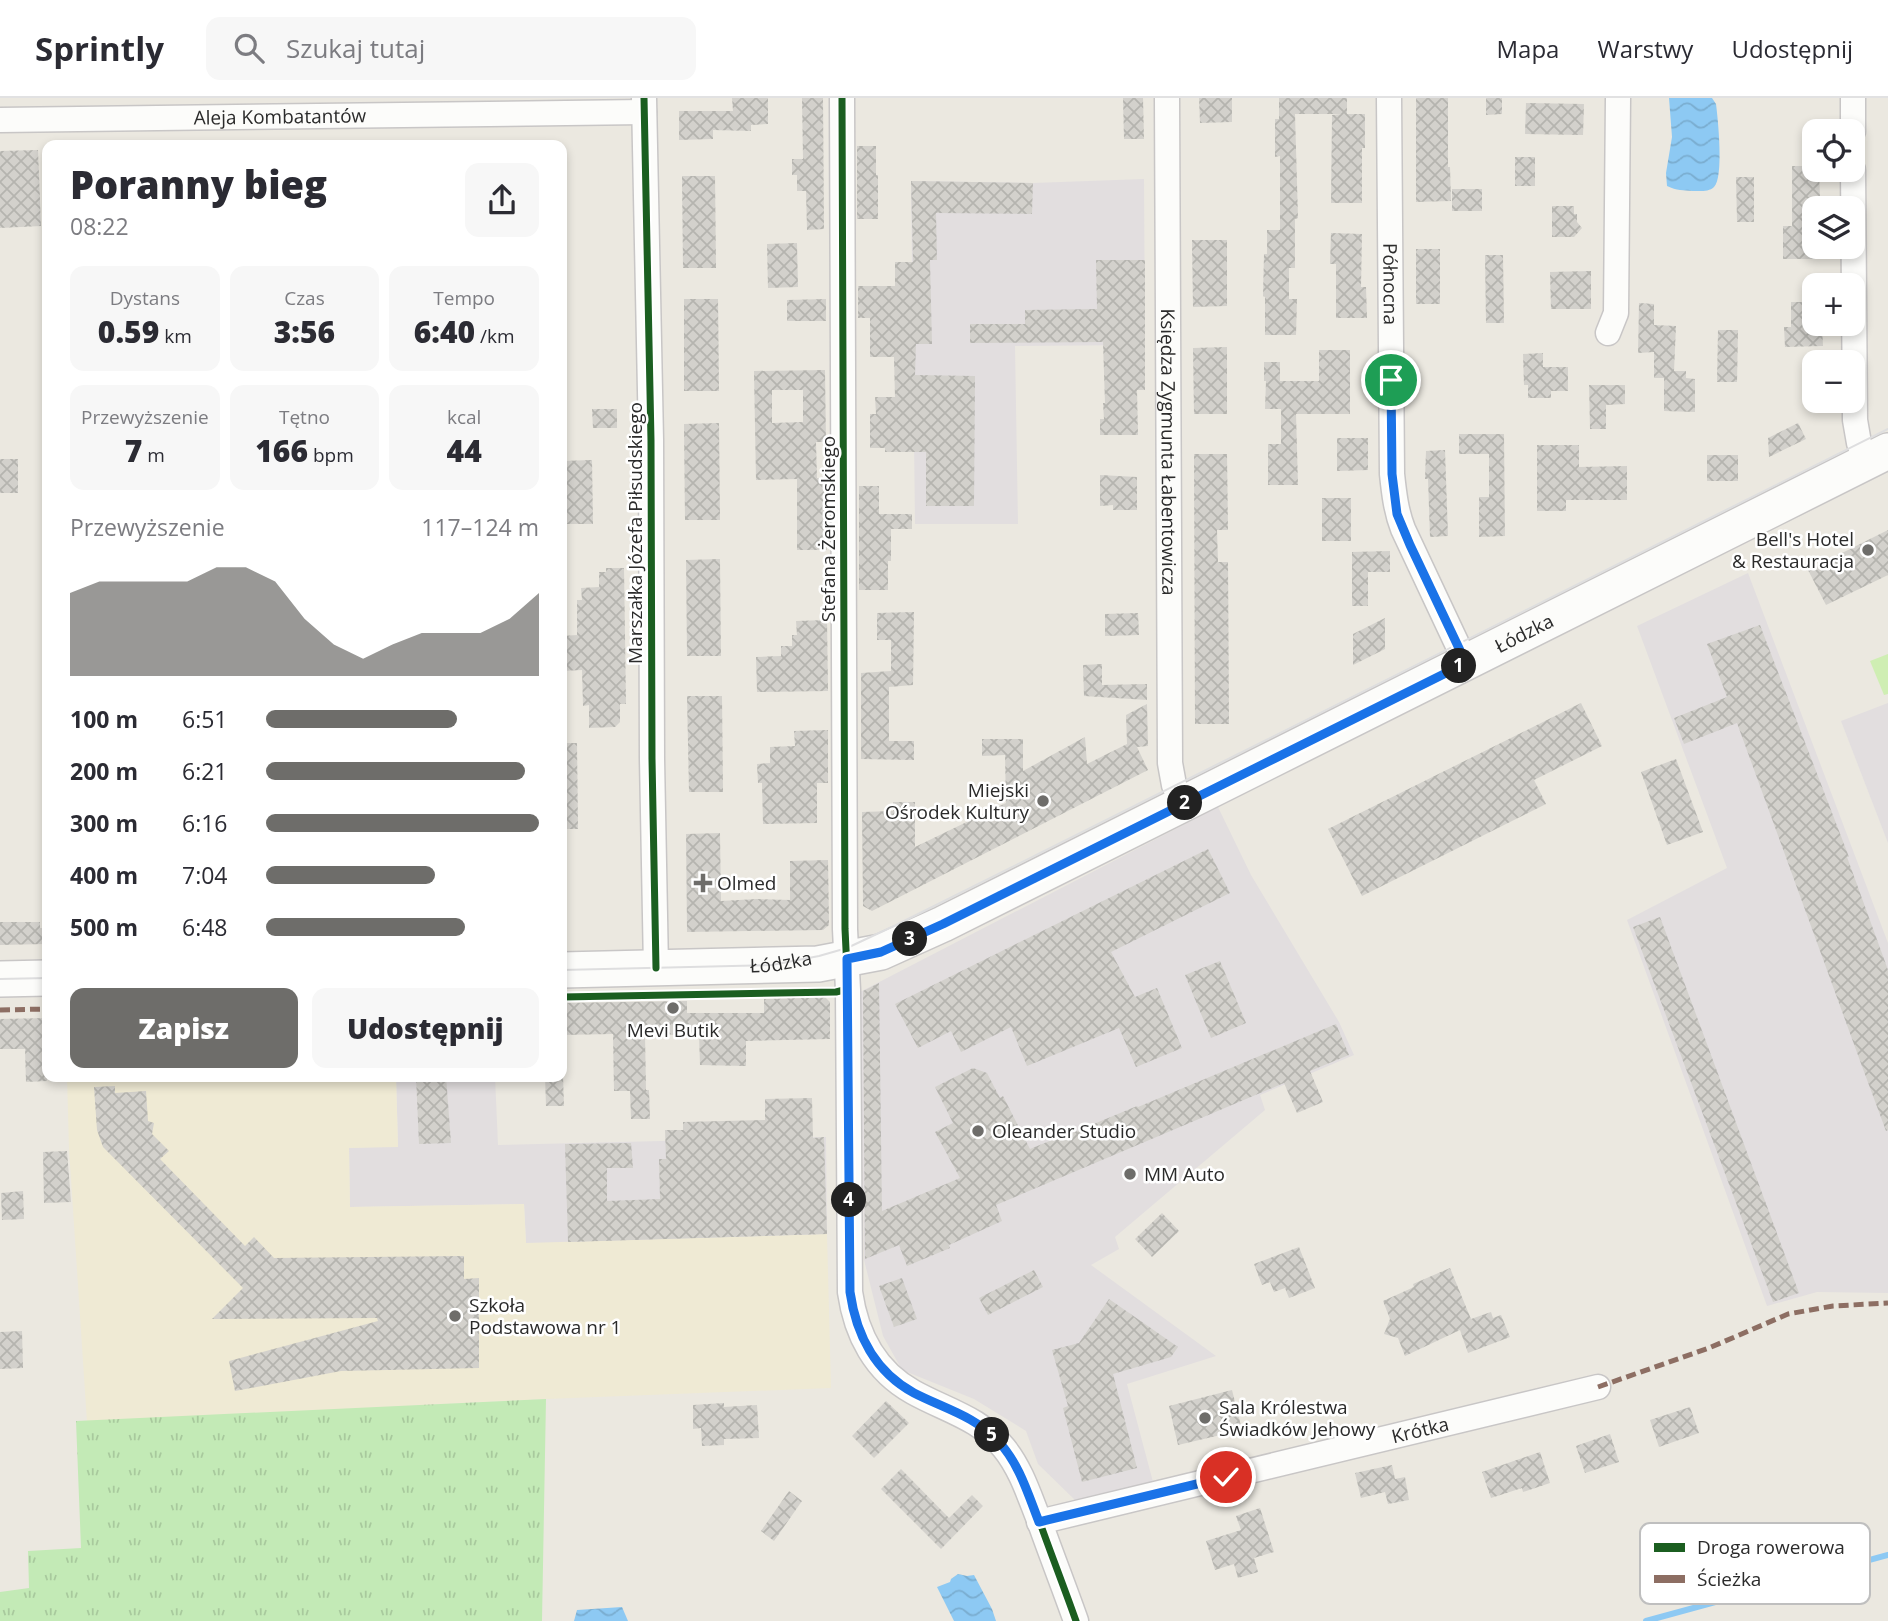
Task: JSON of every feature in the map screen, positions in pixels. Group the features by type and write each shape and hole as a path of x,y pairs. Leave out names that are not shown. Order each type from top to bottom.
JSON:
{"main road":[{"name":"Łódzka","path":"567,970 818,964 881,952 943,924 1877,457"},
{"path":"0,979 42,978"}],"street":[{"name":"Stefana Żeromskiego","path":"842,98 847,959"},
{"name":"Księdza Zygmunta Łabentowicza","path":"1167,98 1170,763 1174,785 1182,804"},
{"name":"Północna","path":"1389,98 1394,495 1403,529 1466,663"},
{"path":"1608,333 1616,313 1618,98"},
{"path":"1853,98 1853,119"},
{"name":"Aleja Kombatantów","path":"0,120 644,105"},
{"name":"Marszałka Józefa Piłsudskiego","path":"644,105 651,427 656,968"},
{"path":"1853,182 1855,420 1859,443 1877,457"},
{"path":"847,959 850,1292 856,1324 878,1364 894,1379 976,1423 998,1441 1019,1471 1076,1621"},
{"name":"Krótka","path":"1039,1522 1598,1387"}],"shaded area":[{"path":"1144,179 1145,345 1015,346 1018,524 915,524 911,181 1033,183"},
{"path":"1748,573 1888,943 1888,1293 1817,1292 1767,1306 1627,920 1727,868 1637,626"},
{"path":"1888,703 1888,843 1841,721"},
{"path":"1218,807 1251,875 1339,1022 1354,1055 1260,1095 1265,1110 1115,1237 1119,1249 1091,1265 1216,1356 1127,1384 1153,1482 1076,1501 1038,1464 1026,1431 974,1399 902,1370 883,1336 864,1260 860,992"},
{"name":"Szkoła Podstawowa nr 1","path":"67,1082 396,1082 398,1147 349,1148 350,1207 524,1204 526,1243 827,1234 831,1388 87,1422"},
{"path":"396,1082 495,1082 498,1145 826,1137 827,1234 526,1244 524,1204 350,1207 349,1148 398,1146"}],"green space":[{"path":"1888,654 1888,694 1884,695 1870,661"},
{"path":"546,1399 542,1621 0,1621 0,1592 29,1588 28,1551 81,1548 76,1421"}],"water":[{"path":"1669,98 1712,98 1716,104 1719,172 1714,187 1710,190 1683,190 1667,186 1666,173 1672,137"},
{"path":"958,1574 974,1575 996,1621 954,1621 937,1587 950,1582"},
{"path":"622,1607 628,1621 574,1621 577,1610"}],"building":[{"path":"732,98 768,98 768,124 751,125 751,131 713,130 713,139 679,140 679,111 733,111"},
{"path":"802,98 823,98 824,229 807,230 806,191 797,191 797,175 792,175 792,159 803,159"},
{"path":"1123,98 1143,98 1144,139 1124,139"},
{"path":"1199,98 1232,98 1232,122 1200,123"},
{"path":"1279,98 1347,98 1347,114 1365,114 1362,203 1331,203 1332,115 1342,114 1295,114 1298,218 1295,219 1295,268 1289,268 1289,299 1297,299 1296,335 1265,335 1263,296 1267,230 1280,230 1280,156 1275,157 1275,119 1279,119"},
{"path":"1416,98 1448,98 1451,201 1416,202"},
{"path":"1486,98 1502,98 1502,114 1486,115"},
{"path":"1526,103 1584,104 1583,135 1525,134"},
{"path":"857,146 876,146 878,219 857,219"},
{"path":"38,150 41,226 0,228 0,151"},
{"path":"1515,157 1535,157 1535,186 1515,186"},
{"path":"1792,166 1802,166 1802,182 1819,182 1820,196 1802,196 1802,259 1783,259 1783,226 1792,226"},
{"path":"682,176 715,176 716,268 683,268"},
{"path":"1736,177 1754,177 1754,222 1737,222"},
{"path":"911,181 1033,183 1032,214 936,213 937,260 930,260 932,344 916,344 915,375 975,376 974,506 926,506 926,452 885,452 885,448 870,448 870,414 876,414 875,397 895,397 894,357 870,357 870,318 858,318 858,286 895,286 895,262 913,262"},
{"path":"1452,189 1482,189 1482,211 1452,211"},
{"path":"1552,206 1574,206 1574,214 1577,214 1577,222 1582,228 1574,237 1552,237"},
{"path":"1331,233 1362,234 1361,287 1366,287 1367,318 1336,318 1336,264 1330,264"},
{"path":"1192,240 1227,240 1227,306 1193,307"},
{"path":"797,243 798,287 768,288 767,244"},
{"path":"1416,249 1440,249 1440,304 1416,304"},
{"path":"1485,255 1503,255 1504,323 1486,323"},
{"path":"1096,260 1145,260 1145,390 1137,390 1138,435 1100,435 1100,419 1104,419 1105,403 1103,342 970,343 970,324 1025,324 1025,310 1097,309"},
{"path":"1591,271 1591,309 1551,309 1550,272"},
{"path":"684,299 718,299 719,391 684,391"},
{"path":"826,299 826,321 787,321 787,300"},
{"path":"1791,302 1802,302 1802,336 1823,336 1823,346 1785,347 1784,327 1791,327"},
{"path":"1639,303 1654,304 1654,325 1676,326 1674,371 1686,371 1686,378 1695,379 1695,412 1664,411 1664,378 1654,378 1654,352 1638,353"},
{"path":"1718,330 1738,330 1737,382 1717,382"},
{"path":"1227,347 1227,414 1194,414 1193,348"},
{"path":"1319,350 1350,350 1350,414 1296,414 1298,485 1268,485 1268,444 1281,444 1281,409 1265,409 1264,362 1280,362 1280,381 1319,381"},
{"path":"1543,353 1543,367 1568,367 1568,391 1551,391 1551,398 1528,398 1528,385 1524,385 1523,354"},
{"path":"825,370 826,442 816,442 817,478 826,478 827,550 797,550 797,479 756,480 754,371","holes":["772,390 803,390 803,422 772,423"]},
{"path":"1589,385 1625,385 1625,404 1606,405 1606,429 1590,429"},
{"path":"592,409 617,409 617,428 593,428"},
{"path":"719,423 720,520 685,520 684,424"},
{"path":"1798,423 1806,439 1769,457 1768,438"},
{"path":"1459,434 1504,434 1505,536 1479,537 1479,497 1489,497 1489,454 1459,454"},
{"path":"1337,438 1368,438 1368,470 1337,471"},
{"path":"1537,445 1579,445 1579,467 1627,466 1627,500 1566,500 1566,511 1537,511"},
{"path":"1445,450 1448,536 1430,537 1428,479 1425,479 1426,451"},
{"path":"1194,454 1227,454 1228,530 1217,530 1218,562 1228,562 1229,724 1195,724"},
{"path":"1707,455 1738,455 1738,481 1707,481"},
{"path":"0,459 18,459 18,493 0,493"},
{"path":"592,460 593,524 567,524 567,461"},
{"path":"1100,475 1137,477 1137,510 1113,510 1113,505 1100,506"},
{"path":"859,486 879,486 879,514 912,514 912,529 891,529 888,590 859,590"},
{"path":"1322,498 1351,498 1351,541 1322,541"},
{"name":"Bell's Hotel & Restauracja","path":"1888,530 1888,575 1826,605 1808,570"},
{"path":"1390,551 1390,572 1368,572 1368,606 1352,606 1352,552"},
{"path":"720,559 721,656 687,656 686,560"},
{"path":"606,568 624,568 626,704 620,704 620,722 615,727 589,728 589,705 583,706 582,670 567,671 567,636 577,635 577,600 582,600 581,588 599,587 599,572 606,572"},
{"path":"914,612 913,685 889,687 889,741 914,741 914,760 861,759 861,673 891,671 891,640 877,640 877,613"},
{"path":"1138,613 1139,635 1105,636 1105,614"},
{"path":"1385,618 1385,649 1353,665 1353,634"},
{"path":"827,620 828,691 757,692 756,657 781,656 781,646 792,646 792,635 797,635 796,621"},
{"path":"1760,625 1849,857 1888,970 1886,1131 1737,723 1684,744 1674,718 1727,697 1707,644"},
{"path":"1102,664 1102,685 1147,684 1147,700 1084,696 1083,665"},
{"path":"687,696 722,696 723,792 689,792"},
{"path":"1581,703 1602,746 1534,780 1546,804 1362,896 1328,829"},
{"path":"1147,704 1148,746 1137,747 1148,770 872,911 863,906 862,812 893,811 893,802 915,802 915,847 1006,803 1005,755 982,756 982,739 1023,739 1023,771 1085,737 1087,764 1127,744 1126,715"},
{"path":"828,730 828,783 817,783 817,823 763,824 762,783 758,783 757,764 770,763 770,747 795,746 794,731"},
{"path":"567,743 577,743 578,829 567,829"},
{"path":"1676,759 1703,832 1667,845 1641,772"},
{"path":"720,833 721,901 790,900 790,861 828,860 829,925 823,930 687,932 686,834"},
{"path":"1208,849 1230,893 1111,952 1135,997 1157,988 1182,1048 1136,1067 1119,1028 1027,1066 1011,1027 961,1052 951,1031 918,1048 895,1004"},
{"path":"1660,917 1799,1293 1773,1302 1633,927"},
{"path":"0,922 40,922 42,944 0,945"},
{"path":"1220,961 1246,1023 1211,1038 1185,975"},
{"path":"879,983 882,1211 960,1178 935,1132 953,1123 935,1087 973,1068 987,1073 1000,1098 1003,1096 1030,1149 1336,1024 1349,1055 1310,1071 1323,1102 1297,1113 1284,1083 996,1205 1002,1221 949,1245 950,1248 907,1266 899,1245 865,1259 863,991"},
{"path":"825,997 830,1002 830,1039 746,1041 746,1066 700,1065 699,1034 645,1035 646,1090 649,1090 650,1119 631,1119 630,1091 614,1091 613,1034 567,1035 567,1003 687,1001 687,1013 764,1013 764,999"},
{"path":"42,1018 42,1081 26,1082 25,1049 0,1049 0,1019"},
{"path":"416,1082 446,1082 451,1143 419,1144"},
{"path":"545,1082 563,1082 564,1106 546,1106"},
{"path":"115,1086 115,1093 146,1091 148,1121 154,1123 152,1134 169,1151 160,1159 245,1246 254,1237 274,1258 464,1256 464,1279 479,1278 479,1368 341,1371 235,1391 229,1361 378,1321 377,1318 212,1319 243,1288 103,1147 97,1130 94,1087"},
{"path":"812,1098 813,1138 824,1137 827,1234 568,1242 565,1144 631,1143 633,1168 607,1168 607,1201 660,1199 659,1159 666,1159 665,1130 683,1130 683,1122 765,1120 765,1099"},
{"path":"67,1151 71,1202 44,1203 43,1152"},
{"path":"23,1191 24,1219 2,1220 1,1193"},
{"path":"1162,1213 1179,1231 1152,1257 1135,1239"},
{"path":"1299,1247 1315,1288 1289,1298 1285,1288 1274,1292 1270,1282 1262,1285 1254,1264"},
{"path":"1450,1268 1471,1319 1491,1312 1493,1318 1501,1315 1510,1337 1468,1353 1460,1330 1405,1356 1398,1338 1384,1334 1390,1319 1383,1301"},
{"path":"1034,1270 1043,1287 988,1315 979,1298"},
{"path":"902,1278 917,1319 894,1327 879,1286"},
{"path":"1109,1299 1178,1347 1171,1357 1113,1374 1137,1468 1082,1482 1063,1408 1068,1406 1052,1350 1079,1343"},
{"path":"22,1331 23,1368 0,1369 0,1332"},
{"name":"Sala Królestwa Świadków Jehowy","path":"1232,1390 1242,1430 1178,1445 1169,1406"},
{"path":"886,1401 909,1423 874,1458 852,1436"},
{"path":"724,1403 724,1407 757,1405 759,1438 724,1439 724,1445 702,1446 701,1428 693,1429 693,1405"},
{"path":"1690,1407 1699,1433 1659,1447 1650,1420"},
{"path":"1610,1434 1619,1462 1585,1473 1576,1446"},
{"path":"1540,1452 1550,1483 1491,1498 1482,1472"},
{"path":"1392,1465 1395,1479 1405,1477 1409,1500 1388,1504 1385,1492 1361,1498 1355,1473"},
{"path":"901,1469 949,1518 972,1495 983,1506 941,1549 881,1489"},
{"path":"789,1491 802,1501 774,1541 761,1531"},
{"path":"1260,1508 1274,1552 1254,1558 1258,1572 1238,1578 1234,1564 1215,1570 1206,1541 1241,1530 1236,1516"}],"waterway":[{"path":"1870,1560 1888,1555"},
{"path":"1646,1621 1708,1604"}],"tram line":[{"path":"567,970 772,965 847,948 1888,429"},
{"path":"0,979 42,978"}],"marked path":[{"path":"0,1010 42,1009"},
{"path":"1598,1387 1709,1348 1788,1314 1833,1306 1888,1303"}],"cycle path":[{"path":"644,98 651,440 656,968"},
{"path":"842,98 845,929 848,990 850,1292 863,1337 888,1373 913,1392 984,1429 1010,1456 1028,1492 1076,1621"},
{"path":"567,997 836,992 848,989"}],"place":[{"name":"Bell's Hotel & Restauracja","path":"1868,550"},
{"name":"Miejski Ośrodek Kultury","path":"1043,801"},
{"name":"Olmed","path":"703,883"},
{"name":"Mevi Butik","path":"673,1008"},
{"name":"Oleander Studio","path":"978,1131"},
{"name":"MM Auto","path":"1130,1174"},
{"name":"Szkoła Podstawowa nr 1","path":"455,1316"},
{"name":"Sala Królestwa Świadków Jehowy","path":"1205,1418"}],"route":[{"path":"1226,1477 1039,1522 1019,1471 998,1441 964,1416 914,1392 878,1364 856,1324 850,1292 847,959 881,952 943,924 1466,663 1397,514 1392,474 1391,380"}]}
